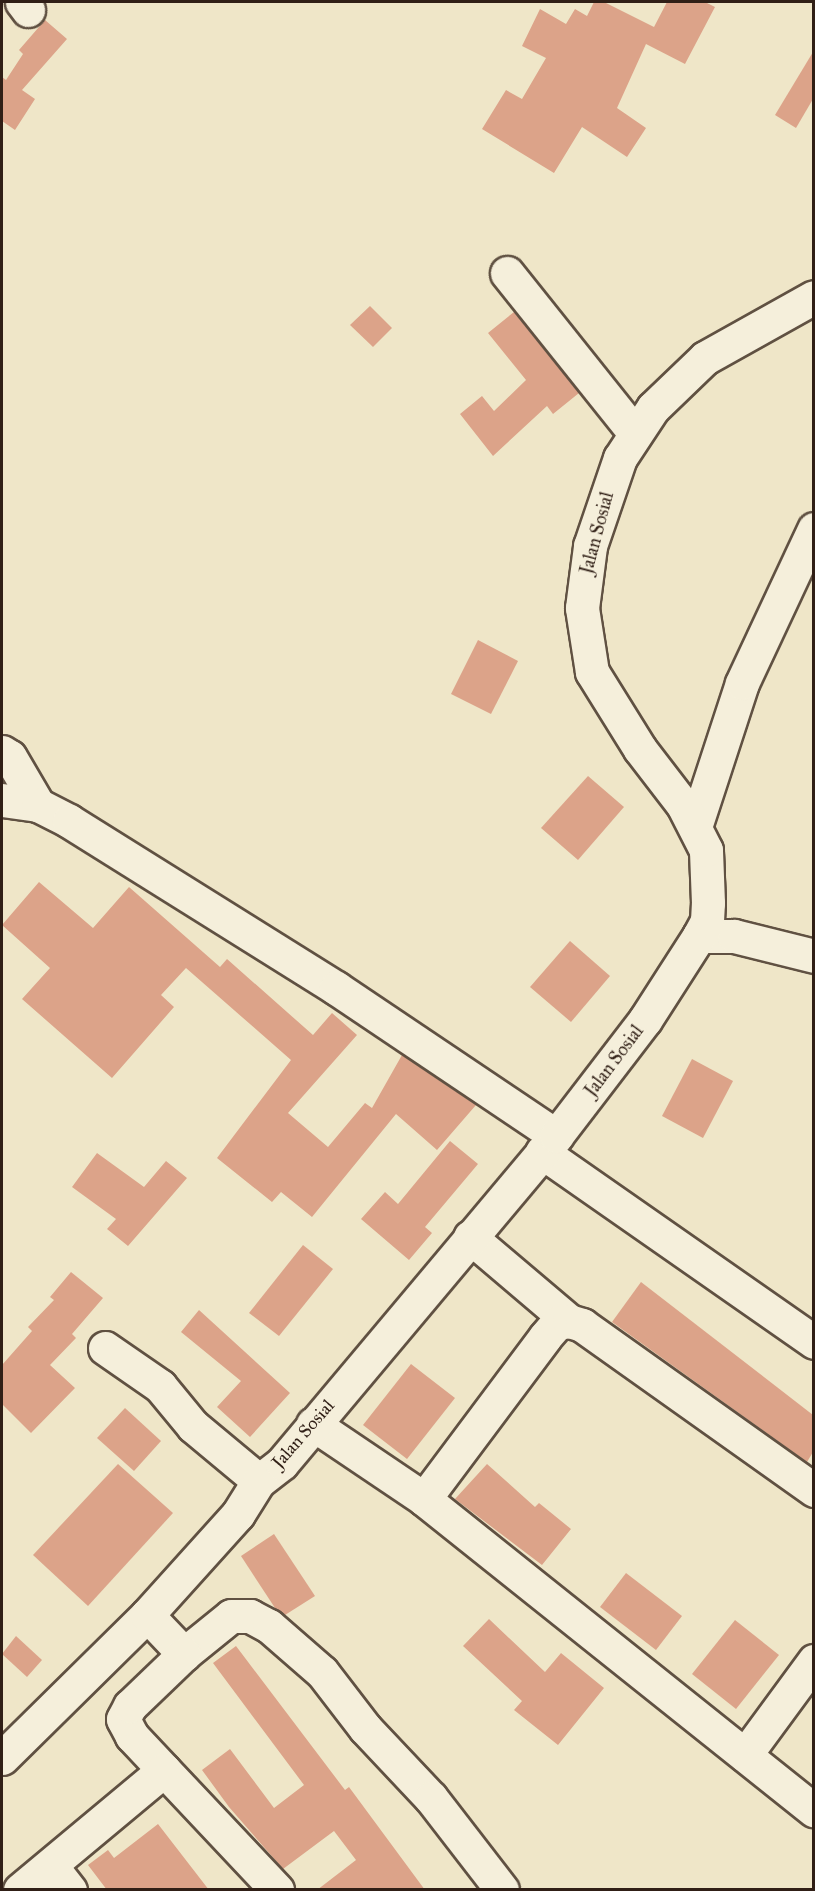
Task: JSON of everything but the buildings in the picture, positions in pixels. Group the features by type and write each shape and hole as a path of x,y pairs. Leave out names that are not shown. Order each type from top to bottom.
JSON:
{"street":[{"path":"507,273 634,432"},
{"name":"Jalan Sosial","path":"2,1758 147,1615 238,1514 259,1481 282,1462 549,1144 645,1020 699,936 706,921 710,876 706,850 695,827 592,672 582,608 590,546 620,458 634,432 653,408 705,358 813,297"},
{"path":"695,827 742,683 811,541"},
{"path":"2,752 10,757 38,805"},
{"path":"2,800 38,805 69,821 336,988 813,1342"},
{"path":"699,936 734,936 813,956"},
{"path":"470,1237 569,1321 582,1325 813,1490"},
{"path":"424,1498 544,1337 557,1323 569,1321"},
{"path":"105,1348 150,1379 193,1426 259,1481"},
{"path":"313,1424 424,1498 813,1810"},
{"path":"147,1615 184,1654"},
{"path":"277,1890 132,1736 123,1719 130,1706 184,1654 231,1616 250,1616 269,1626 322,1672 365,1728 431,1798 502,1890"},
{"path":"745,1755 813,1661"},
{"path":"20,1890 60,1878 164,1770"}]}
